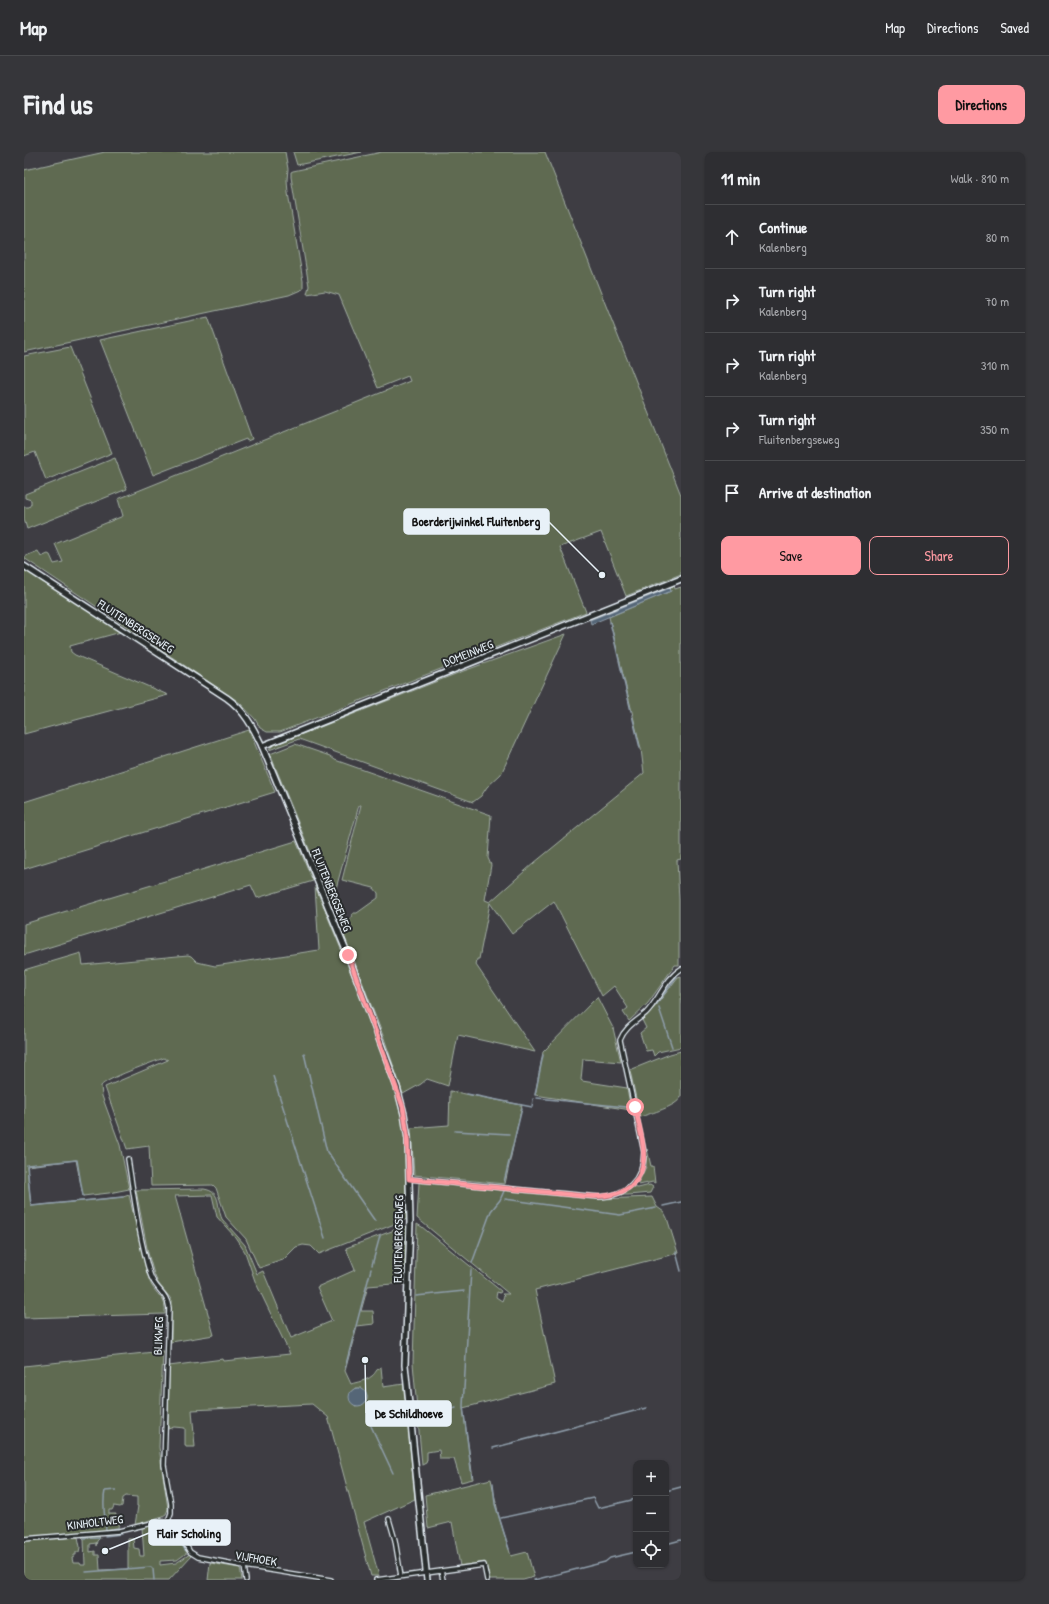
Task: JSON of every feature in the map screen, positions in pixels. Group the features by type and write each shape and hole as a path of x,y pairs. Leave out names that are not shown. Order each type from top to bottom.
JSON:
{"street":[{"name":"FLUITENBERGSEWEG","path":"24,566 232,702 248,719 262,746 348,955 397,1087 407,1129 410,1222 404,1365 427,1580"},
{"name":"DOMEINWEG","path":"262,746 681,579"},
{"path":"409,1179 599,1197 614,1195 622,1192 633,1183 639,1174 643,1163 644,1152 620,1046 621,1038 623,1033 651,1007 666,984 681,969"},
{"name":"BLIKWEG","path":"128,1159 135,1204 148,1268 156,1288 167,1300 169,1308 164,1465 171,1504 171,1513 168,1521"},
{"path":"389,1519 395,1540 401,1576"},
{"name":"KINHOLTWEG","path":"24,1539 119,1531 161,1521 168,1521"},
{"name":"VIJFHOEK","path":"168,1521 176,1528 189,1550 195,1556 310,1578 332,1580"},
{"path":"376,1580 484,1565 487,1580"},
{"path":"244,1566 246,1580"},
{"path":"441,1570 443,1580"}],"green space":[{"path":"105,152 285,152 288,169 288,193 303,281 303,289 289,295 24,352 24,170"},
{"path":"293,152 362,152 297,165"},
{"path":"382,152 545,152 681,495 681,574 626,596 601,532 560,547 586,612 280,732 267,732 260,728 255,719 240,703 24,558 38,551 41,557 48,554 50,555 54,564 63,562 55,544 123,516 118,499 410,381 408,376 378,388 339,295 325,291 307,294 309,286 291,177 291,172 293,171"},
{"path":"208,317 252,439 247,441 246,439 153,475 100,340"},
{"path":"70,347 112,453 46,480 35,452 24,456 24,356"},
{"path":"115,458 127,489 27,529 24,519 24,507 29,507 31,500 25,498 25,494"},
{"path":"24,568 121,632 70,646 71,652 168,695 24,734"},
{"path":"674,586 675,589 681,587 681,859 677,860 679,900 679,965 675,965 648,1003 629,1021 623,1012 628,1008 614,986 602,996 554,901 512,934 490,903 479,959 477,959 476,965 535,1052 458,1035 448,1086 427,1079 403,1094 384,1038 343,933 353,913 357,913 378,898 378,893 374,888 342,880 361,805 359,805 335,892 333,898 330,900 270,754 295,744 330,756 335,760 491,815 488,858 491,865 485,900 490,902 534,863 644,773 641,749 609,617 671,591 670,588"},
{"path":"566,634 501,774 487,787 481,796 473,802 299,739 269,750 272,746 458,673"},
{"path":"249,730 275,792 24,869 24,802"},
{"path":"296,841 313,881 257,898 251,885 24,955 24,924"},
{"path":"315,886 367,1012 399,1100 404,1125 407,1219 319,1254 311,1246 303,1245 296,1247 283,1260 259,1268 246,1239 226,1217 216,1188 213,1185 151,1186 149,1146 127,1149 105,1087 168,1060 164,1058 111,1079 101,1086 102,1096 120,1145 129,1189 83,1196 76,1160 27,1166 31,1206 123,1197 129,1195 147,1274 152,1286 165,1304 165,1314 24,1318 24,970 81,953 83,965 188,955 197,962 215,966 319,950"},
{"path":"681,976 681,1047 658,1052 654,1056 652,1050 646,1051 640,1033 646,1028 642,1020 655,1007 678,977"},
{"path":"597,997 613,1028 621,1062 583,1059 581,1080 627,1088 631,1110 535,1095 543,1052"},
{"path":"681,1051 681,1097 669,1107 640,1117 630,1070"},
{"path":"450,1091 522,1105 505,1184 414,1175 411,1128 449,1125"},
{"path":"647,1149 651,1166 653,1166 655,1183 653,1182 639,1185 638,1183 646,1167"},
{"path":"420,1181 602,1199 652,1197 657,1207 664,1212 667,1218 678,1253 535,1290 555,1384 463,1408 473,1479 461,1482 454,1459 440,1459 439,1450 427,1452 426,1463 422,1465 413,1363 417,1224 501,1291 500,1293 497,1292 496,1297 502,1301 504,1296 502,1294 509,1294 417,1218"},
{"path":"650,1185 653,1187 650,1193 618,1195 632,1187 638,1188"},
{"path":"204,1189 214,1193 218,1200 222,1219 245,1245 257,1274 263,1271 291,1338 332,1321 317,1287 355,1270 346,1248 408,1225 405,1283 368,1286 361,1311 373,1311 374,1324 357,1326 345,1371 351,1384 370,1378 381,1367 383,1387 404,1384 415,1499 364,1522 379,1576 371,1576 328,1417 312,1404 192,1410 195,1447 186,1447 185,1428 174,1427 168,1429 169,1366 223,1359 224,1361 290,1354 255,1281 245,1252 235,1237 217,1217 212,1195 175,1196 214,1335 171,1342 171,1299 158,1283 154,1274 148,1253 136,1190","holes":["355,1388 361,1388 367,1396 367,1400 361,1405 355,1406 351,1392"]},
{"path":"163,1351 159,1447 168,1509 166,1514 135,1525 138,1506 137,1497 126,1496 123,1498 122,1506 114,1506 112,1510 109,1510 109,1514 116,1514 115,1518 119,1518 118,1529 24,1537 24,1366"},
{"path":"491,1479 499,1517 511,1556 527,1552 534,1577 523,1580 489,1580 485,1562 460,1566 452,1522 428,1528 425,1495"},
{"path":"158,1523 158,1530 161,1530 161,1523 172,1526 182,1541 176,1542 165,1537 165,1541 175,1545 183,1543 188,1552 177,1560 160,1561 160,1565 176,1563 190,1554 191,1556 169,1580 24,1580 24,1541 78,1537 80,1547 79,1552 76,1552 76,1555 72,1558 73,1563 85,1565 84,1539 82,1537 99,1535 100,1538 97,1541 96,1546 96,1543 90,1544 90,1552 95,1551 95,1555 99,1555 100,1570 128,1569 128,1539 133,1539 134,1548 139,1549 140,1556 144,1556 142,1527"},
{"path":"210,1563 240,1568 242,1580 208,1580"}],"water":[{"path":"670,588 671,591 591,624 590,620"},
{"path":"358,1388 364,1391 367,1397 364,1403 358,1406 352,1403 349,1397 352,1391"}],"waterway":[{"path":"610,622 631,711"},
{"path":"632,715 640,748"},
{"path":"656,1005 677,976"},
{"path":"659,1008 672,1047"},
{"path":"304,1053 327,1152 375,1221"},
{"path":"535,1095 543,1055"},
{"path":"273,1076 325,1238"},
{"path":"467,1094 532,1107 533,1099"},
{"path":"537,1098 626,1107"},
{"path":"504,1182 522,1108"},
{"path":"455,1131 509,1134"},
{"path":"83,1196 77,1160 27,1165 31,1206 123,1197"},
{"path":"472,1263 491,1211 500,1200 504,1191"},
{"path":"505,1199 620,1215 656,1208"},
{"path":"663,1206 681,1202"},
{"path":"372,1265 380,1236"},
{"path":"676,1252 681,1271"},
{"path":"345,1368 371,1269"},
{"path":"471,1270 463,1406 472,1477"},
{"path":"416,1296 464,1291"},
{"path":"418,1418 456,1408"},
{"path":"493,1448 646,1408"},
{"path":"371,1426 393,1473"},
{"path":"493,1483 495,1504 509,1549"},
{"path":"669,1490 681,1487"},
{"path":"116,1490 105,1491 104,1505 106,1530 118,1528"},
{"path":"501,1518 593,1498 598,1508 633,1500"},
{"path":"162,1524 171,1527 179,1540"},
{"path":"105,1536 121,1534"},
{"path":"84,1538 99,1537"},
{"path":"669,1543 681,1540"},
{"path":"182,1545 186,1551"},
{"path":"534,1580 605,1562 610,1558 633,1553"},
{"path":"86,1572 151,1567 153,1569 154,1580"}],"place":[{"name":"Boerderijwinkel Fluitenberg","path":"602,575"},
{"name":"De Schildhoeve","path":"365,1360"},
{"name":"Flair Scholing","path":"105,1551"}],"route":[{"path":"348,955 403,1107 407,1133 409,1179 585,1196 605,1197 614,1195 622,1192 633,1183 639,1174 643,1163 644,1152 635,1107"}]}
